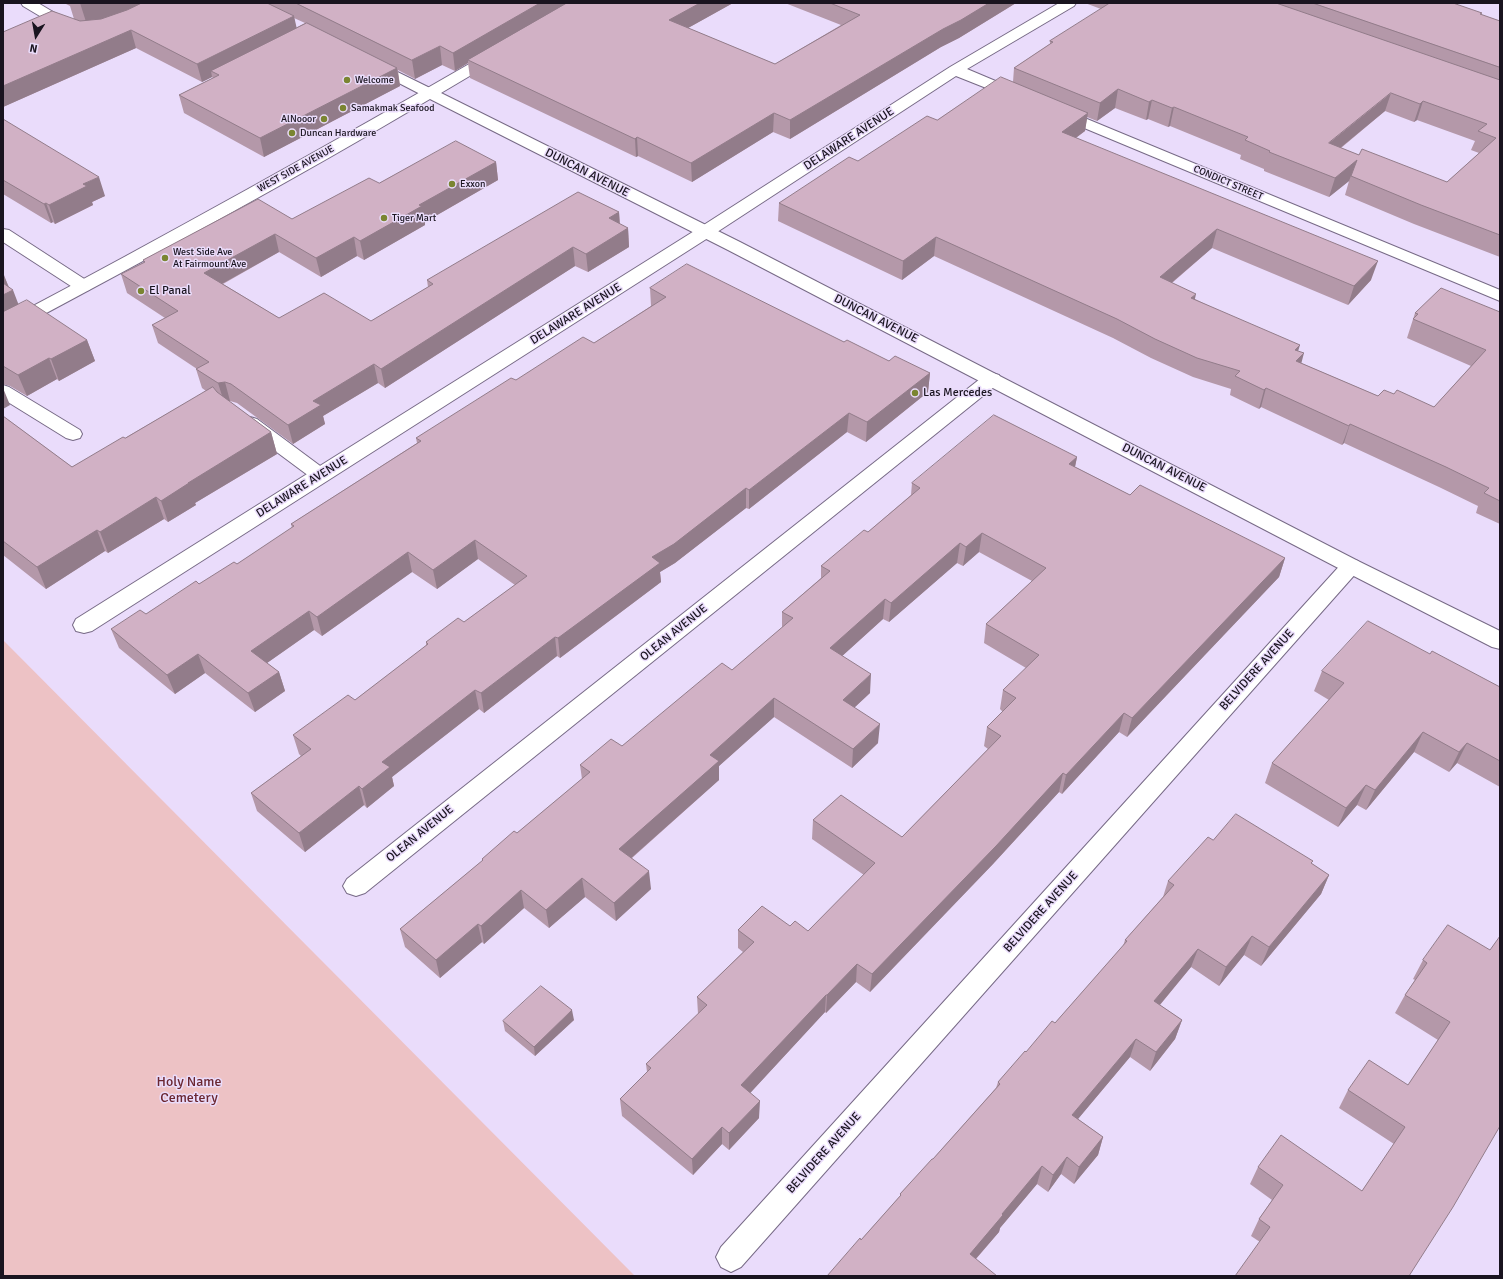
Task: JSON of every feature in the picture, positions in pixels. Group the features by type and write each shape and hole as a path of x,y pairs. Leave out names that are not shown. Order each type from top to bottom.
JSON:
{"street":[{"name":"DELAWARE AVENUE","path":"84,625 705,232 955,70 1069,3"},
{"name":"WEST SIDE AVENUE","path":"3,329 324,154 504,50"},
{"name":"DUNCAN AVENUE","path":"358,57 705,232 992,379 1351,566 1500,641"},
{"name":"CONDICT STREET","path":"955,70 1500,296"},
{"path":"3,234 84,286"},
{"name":"OLEAN AVENUE","path":"356,886 992,379"},
{"name":"BELVIDERE AVENUE","path":"731,1257 1351,566"}],"lane":[{"path":"28,3 74,30 81,32"},
{"path":"3,390 73,434"},
{"path":"236,413 320,475"}],"green space":[{"name":"Holy Name Cemetery","path":"3,640 635,1276 3,1276"}],"building":[{"path":"142,3 267,3 294,16 197,64 131,30 3,86 3,32 52,11 80,21 101,19"},
{"path":"296,3 540,3 453,53 440,46 412,60"},
{"path":"567,3 700,3 669,20 775,64 860,15 830,3 989,3 790,120 774,113 691,163 637,137 635,139 468,60"},
{"path":"1110,3 1276,3 1500,80 1500,235 1351,176 1357,160 1335,178 1269,152 1270,151 1245,140 1248,137 1174,107 1172,108 1152,100 1149,102 1118,89 1100,103 1014,68 1053,42 1050,41","holes":["1391,93 1420,104 1423,101 1487,124 1478,131 1496,138 1447,182 1362,149 1359,155 1329,143"]},
{"path":"1313,3 1453,3 1500,21 1500,67"},
{"path":"307,23 397,68 260,138 179,95 219,75 211,71"},
{"path":"1001,77 1088,113 1062,132 1378,261 1354,286 1217,229 1160,277 1196,294 1191,298 1300,345 1295,350 1304,353 1296,361 1378,396 1384,390 1394,394 1397,390 1434,407 1486,350 1413,319 1418,314 1415,313 1441,288 1500,312 1500,501 1484,493 1489,488 1446,467 1350,424 1349,426 1266,388 1264,390 1235,376 1240,371 1197,358 1155,339 1117,319 936,237 903,261 779,203 849,157 858,161 927,116 937,120"},
{"path":"3,119 99,177 83,184 87,186 49,205 46,203 44,204 3,180"},
{"path":"456,141 496,162 419,205 422,206 360,241 354,237 316,258 275,234 204,273 279,318 324,293 371,321 433,284 427,280 578,192 619,212 609,218 628,228 586,254 573,247 381,369 374,364 313,401 321,405 288,425 231,384 225,382 218,383 196,369 209,362 152,325 178,311 121,274 145,262 143,260 258,199 292,219 369,178 379,183"},
{"path":"687,264 844,342 847,340 889,361 895,356 930,373 867,422 849,413 749,490 746,488 674,544 652,557 660,563 558,638 555,637 481,693 475,690 382,762 390,767 362,789 359,786 299,833 251,793 311,749 293,735 348,695 355,700 428,644 426,642 458,618 464,622 527,576 475,540 433,570 408,552 317,617 309,611 251,651 279,672 248,693 198,654 167,675 111,629 140,610 146,614 196,581 199,584 234,562 237,564 294,526 291,524 421,441 416,438 511,378 516,380 583,337 594,343 666,297 650,288"},
{"path":"3,283 13,290 3,295"},
{"path":"27,300 87,340 18,375 3,366 3,312"},
{"path":"213,387 217,392 271,432 161,501 156,497 100,532 97,530 37,567 3,541 3,416 72,467"},
{"path":"994,415 1077,457 1069,464 1130,495 1140,485 1285,558 1132,718 1124,713 1066,775 1063,773 996,846 872,974 857,964 826,995 741,1085 760,1101 729,1133 722,1127 692,1159 620,1099 651,1068 646,1064 707,1005 697,997 754,942 738,930 762,906 790,926 795,921 808,931 875,863 813,820 841,795 902,837 1001,736 987,727 1016,698 1003,690 1039,655 986,624 1046,568 982,533 966,547 960,543 891,603 885,599 830,648 871,674 843,700 880,724 853,749 774,698 710,755 719,761 619,849 649,871 614,903 582,878 546,910 521,890 481,926 478,924 436,960 400,929 483,860 482,859 514,831 517,833 590,772 580,765 611,739 622,746 722,663 732,670 793,618 782,612 830,571 821,566 864,530 868,532 920,488 912,483"},
{"path":"1368,621 1430,654 1432,651 1500,687 1500,761 1467,743 1459,752 1423,732 1375,790 1366,785 1346,808 1272,763 1344,683 1322,671"},
{"path":"1236,814 1313,861 1311,863 1329,875 1269,947 1252,936 1226,967 1198,949 1154,1001 1182,1020 1156,1052 1136,1039 1072,1115 1103,1137 1079,1167 1067,1157 1053,1175 1042,1166 970,1254 997,1276 827,1276 1000,1084 998,1082 1025,1051 1026,1052 1052,1021 1055,1023 1127,941 1125,940 1174,885 1168,881 1208,837 1213,840"},
{"path":"1448,925 1490,950 1500,936 1500,1126 1453,1207 1409,1276 1235,1276 1270,1227 1259,1219 1283,1185 1258,1167 1281,1135 1362,1191 1405,1127 1348,1090 1369,1060 1408,1085 1450,1022 1405,995 1427,963 1423,960"},
{"path":"541,986 572,1010 534,1047 503,1021"}],"place":[{"name":"Welcome","path":"347,80"},
{"name":"Samakmak Seafood","path":"343,108"},
{"name":"AlNooor","path":"324,119"},
{"name":"Duncan Hardware","path":"292,133"},
{"name":"Exxon","path":"452,184"},
{"name":"Tiger Mart","path":"384,218"},
{"name":"West Side Ave At Fairmount Ave","path":"165,258"},
{"name":"El Panal","path":"141,291"},
{"name":"Las Mercedes","path":"915,393"}]}
